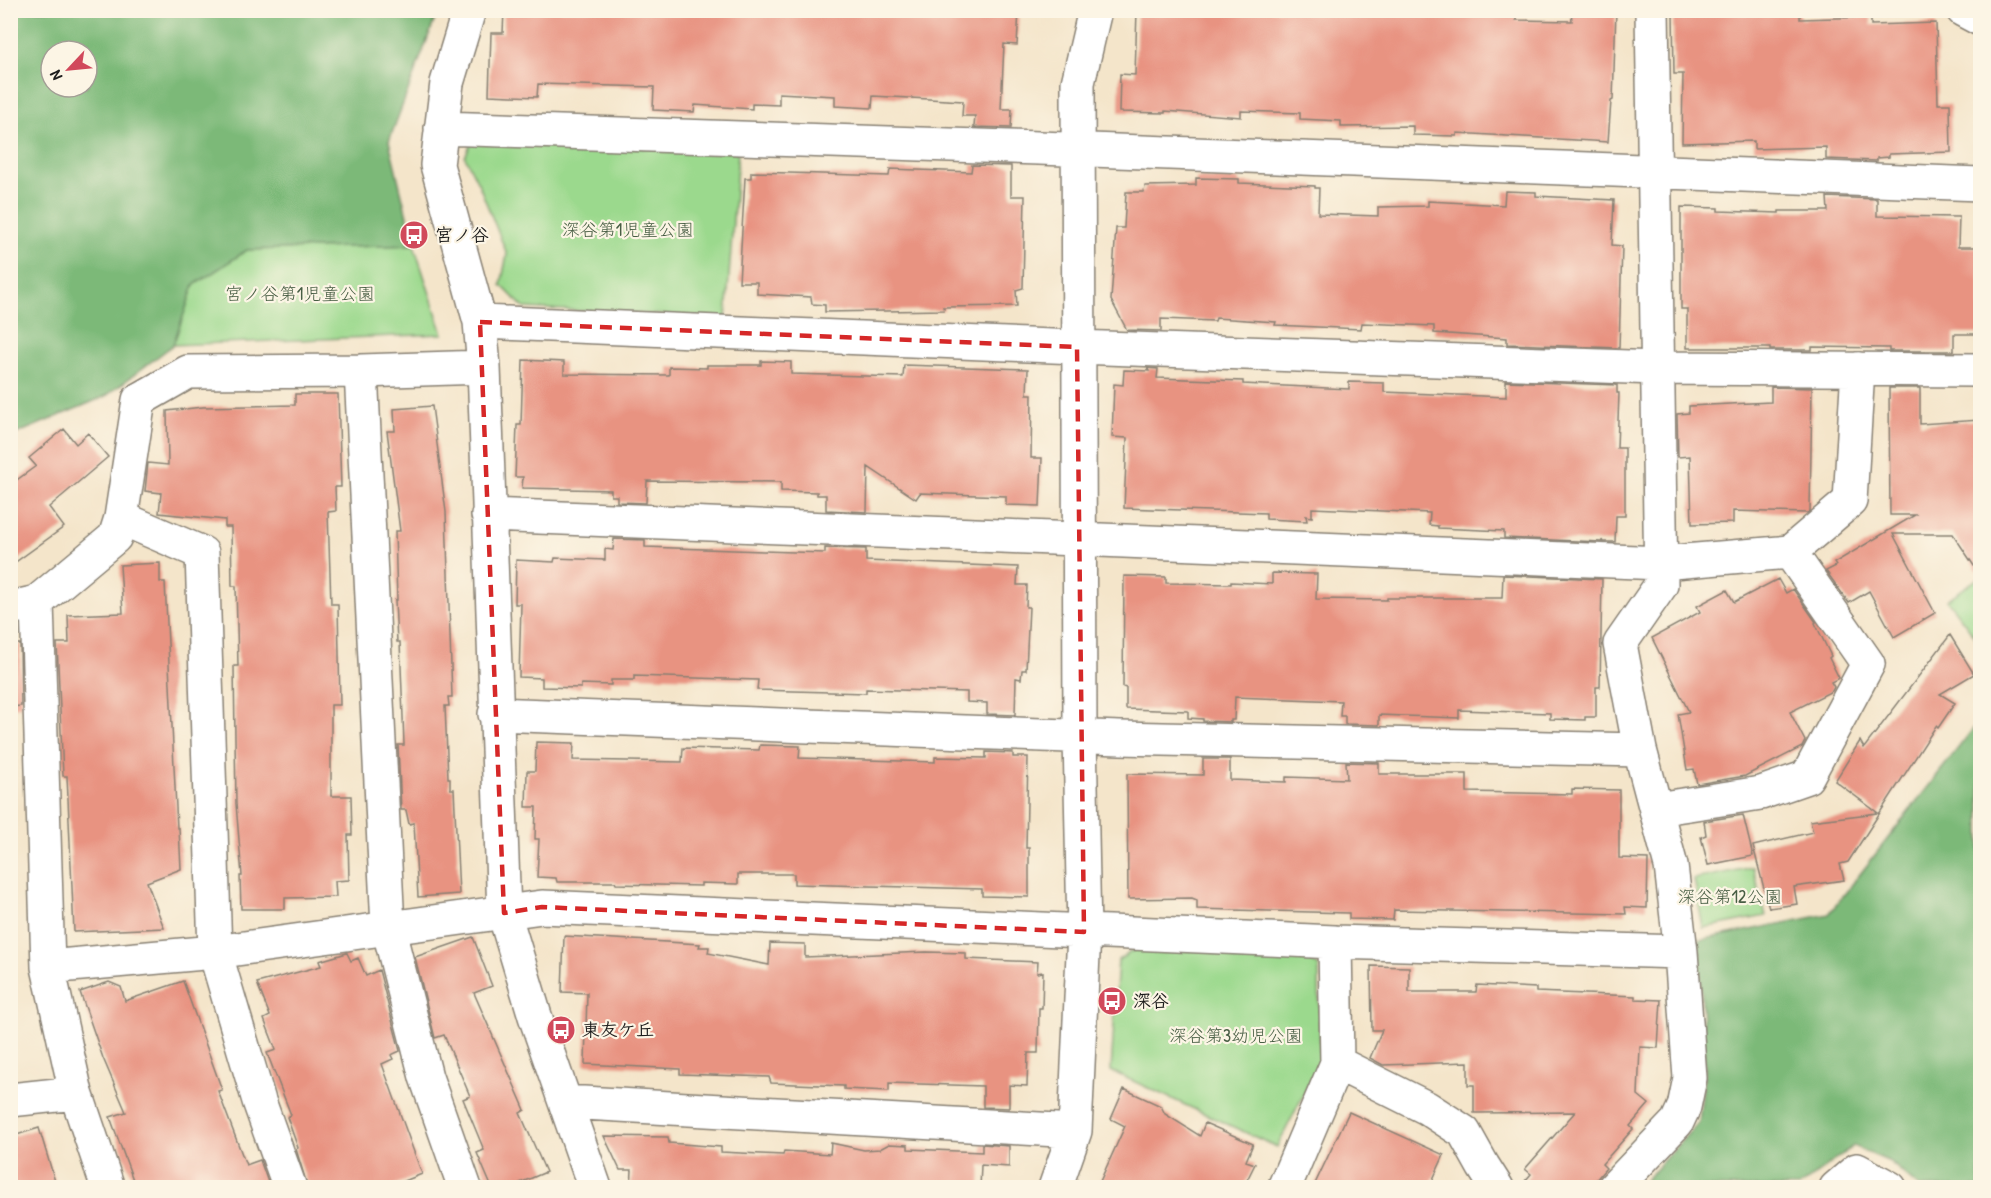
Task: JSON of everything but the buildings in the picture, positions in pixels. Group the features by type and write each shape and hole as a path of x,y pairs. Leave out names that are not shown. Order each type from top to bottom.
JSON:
{"street":[{"path":"469,10 447,83 437,165 480,322 484,367 504,913 535,1016 595,1188"},
{"path":"1055,1188 1075,1131 1084,932 1080,736 1077,82 1095,10"},
{"path":"1614,1188 1677,1122 1684,1107 1690,1078 1681,952 1671,866 1640,750 1620,644 1661,585 1652,10"},
{"path":"1963,10 1980,19"},
{"path":"441,128 1980,184"},
{"path":"480,322 1657,368 1980,370"},
{"path":"108,1188 76,1093 48,967 24,605 115,537 139,400 189,372 361,371 484,367"},
{"path":"488,515 1661,562 1790,552 1850,501 1858,369"},
{"path":"361,371 388,927 426,1077 465,1188"},
{"path":"120,518 202,553 215,952 260,1101 290,1188"},
{"path":"1656,809 1761,793 1807,777 1868,664 1790,552"},
{"path":"495,714 1080,736 1640,750"},
{"path":"48,967 215,952 542,907 1335,942 1681,952"},
{"path":"1284,1188 1337,1063 1335,942"},
{"path":"1337,1063 1427,1108 1464,1132 1484,1180"},
{"path":"10,1100 76,1093"},
{"path":"566,1102 1075,1131"},
{"path":"1836,1188 1857,1170 1890,1188"}],"highlighted area":[{"path":"480,322 1077,347 1084,932 542,907 504,913"}],"green space":[{"path":"11,10 438,11 389,141 414,245 247,250 194,285 173,345 106,396 11,436"},
{"name":"深谷第1児童公園","path":"472,140 738,152 726,318 524,308 501,285 507,254 465,157"},
{"name":"宮ノ谷第1児童公園","path":"414,245 443,334 173,345 194,285 247,250"},
{"path":"1980,577 1980,643 1947,600"},
{"path":"1980,720 1980,1187 1919,1187 1890,1162 1853,1146 1799,1187 1638,1188 1699,1122 1705,1069 1699,940 1829,914"},
{"name":"深谷第12公園","path":"1753,867 1766,916 1703,928 1694,879"},
{"name":"深谷第3幼児公園","path":"1140,946 1301,954 1319,967 1320,1062 1277,1147 1111,1071 1118,960"}],"place":[{"name":"宮ノ谷","path":"414,235"},
{"name":"深谷","path":"1112,1001"},
{"name":"東友ケ丘","path":"561,1030"}]}
